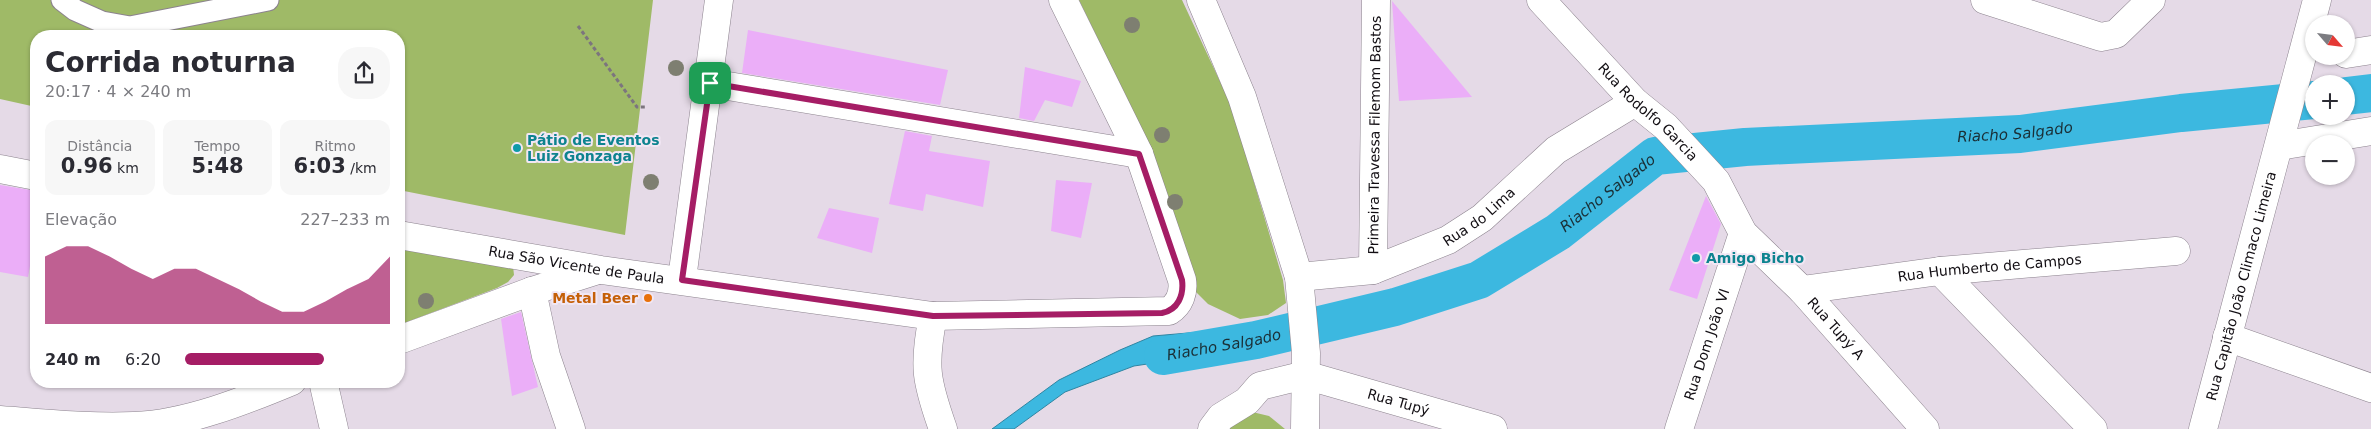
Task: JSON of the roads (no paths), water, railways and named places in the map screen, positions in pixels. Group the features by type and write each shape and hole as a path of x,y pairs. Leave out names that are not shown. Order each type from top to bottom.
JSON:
{"street":[{"path":"682,280 710,83 719,0"},
{"name":"Rua São Vicente de Paula","path":"405,236 601,270 933,316 1162,313 1173,308 1182,294 1182,280 1139,154 1063,0"},
{"path":"1201,0 1242,97 1299,277 1305,364 1305,429"},
{"name":"Primeira Travessa Filemom Bastos","path":"1373,270 1376,0"},
{"name":"Rua Rodolfo Garcia","path":"1541,0 1635,102 1666,127 1716,181 1743,233"},
{"path":"1985,0 2101,38 2116,34 2145,7"},
{"name":"Rua Capitão João Climaco Limeira","path":"2315,15 2317,0"},
{"path":"2355,53 2371,50"},
{"name":"Rua Capitão João Climaco Limeira","path":"2203,429 2279,145 2307,65"},
{"path":"710,83 1139,154"},
{"name":"Rua do Lima","path":"1299,277 1373,270 1448,240 1482,218 1556,150 1635,102"},
{"path":"2279,145 2371,131"},
{"path":"0,169 30,175"},
{"name":"Rua Tupý A","path":"1743,233 1802,290 1925,429"},
{"name":"Rua Dom João VI","path":"1679,429 1743,233"},
{"name":"Rua Humberto de Campos","path":"1802,290 1940,271 2176,251"},
{"path":"405,338 532,291 601,270"},
{"path":"1940,271 2093,429"},
{"path":"532,291 546,356 571,429"},
{"path":"933,316 926,367 932,402 943,429"},
{"path":"2227,337 2371,388"},
{"path":"1212,429 1221,417 1247,401 1260,386 1305,364"},
{"name":"Rua Tupý","path":"1305,364 1493,429"},
{"path":"0,420 71,425 136,426 193,416 275,388"},
{"path":"325,388 334,429"}],"lane":[{"path":"62,0 76,10 102,22 130,28 268,0"}],"water":[{"path":"1211,331 1214,354 1134,366 1065,392 1014,429 992,429 1059,380 1120,350 1153,336"}],"waterway":[{"name":"Riacho Salgado","path":"2355,95 2371,93"},
{"name":"Riacho Salgado","path":"1163,356 1256,340 1395,307 1479,280 1558,232 1655,156 1745,147 2020,134 2181,113 2305,101"}],"place":[{"name":"Pátio de Eventos Luiz Gonzaga","path":"517,148"},
{"name":"Amigo Bicho","path":"1696,258"},
{"name":"Metal Beer","path":"648,298"}]}
